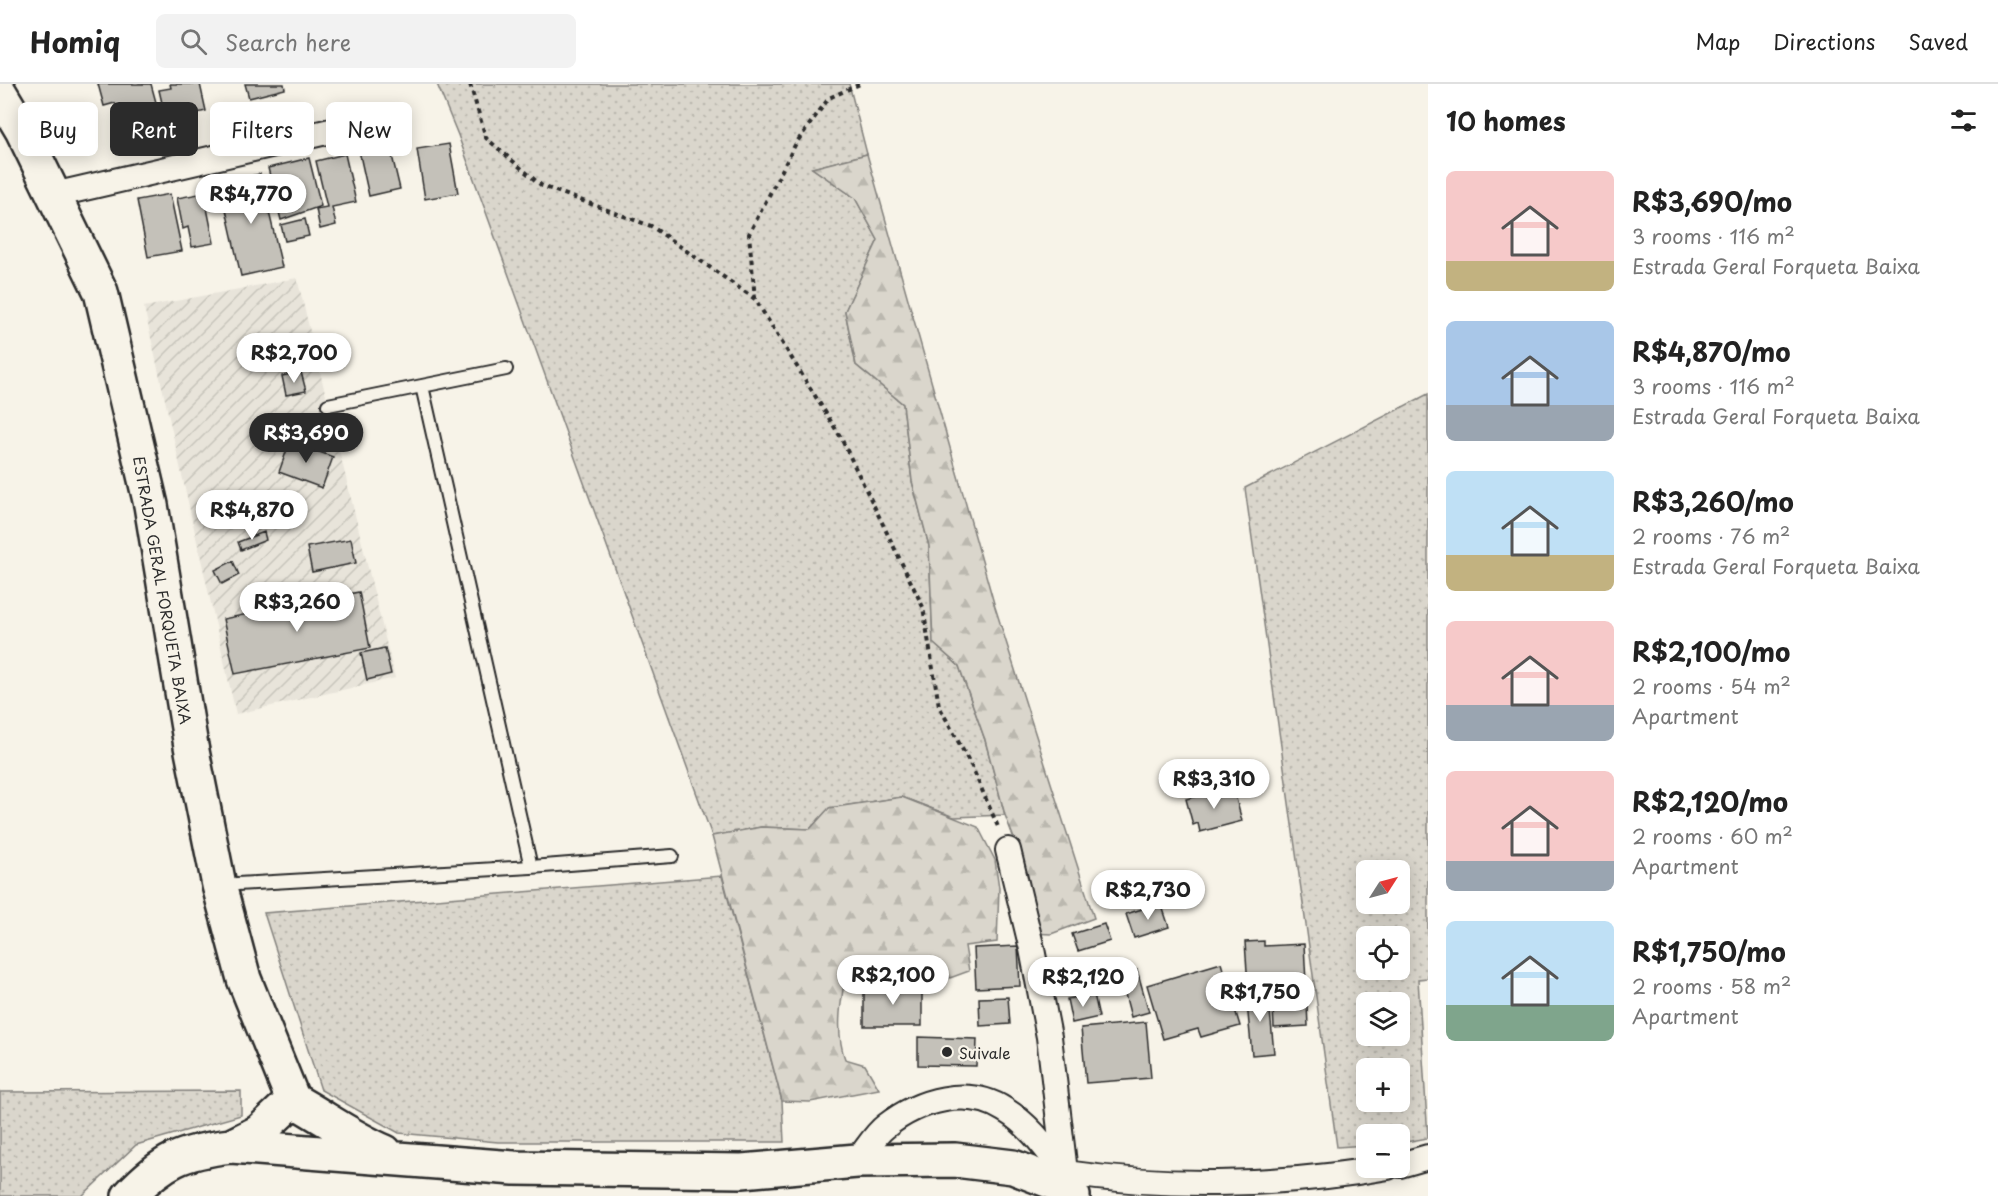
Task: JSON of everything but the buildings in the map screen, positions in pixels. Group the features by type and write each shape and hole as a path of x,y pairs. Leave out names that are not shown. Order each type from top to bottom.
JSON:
{"street":[{"name":"ESTRADA GERAL FORQUETA BAIXA","path":"0,93 22,130 101,292 151,505 191,746 219,885 244,979 293,1100"},
{"path":"54,195 326,132"},
{"path":"1008,850 1032,949 1049,1037 1069,1186"},
{"path":"857,1161 884,1126 922,1104 965,1096 1004,1109 1035,1135 1069,1186"},
{"path":"231,1146 259,1132 293,1100 326,1117 361,1142 401,1159"},
{"path":"129,1196 154,1170 197,1150 231,1146 514,1168 730,1171 857,1161 955,1160 1013,1167 1069,1186 1127,1182 1269,1180 1356,1170"},
{"path":"1410,1162 1428,1157"}],"lane":[{"path":"328,405 506,369"},
{"path":"422,386 531,867"},
{"path":"219,885 531,867 672,856"}],"path":[{"path":"470,84 486,138 542,186 651,226 755,299 840,436 923,607 939,706 972,767 1008,850"},
{"path":"755,299 749,234 796,143 829,98 860,84"}],"shaded area":[{"path":"297,278 395,678 236,714 144,307"}],"green space":[{"path":"437,84 849,84 867,154 812,168 855,198 878,240 845,311 856,365 903,404 912,481 929,546 933,643 959,666 985,740 1005,815 954,817 902,797 830,808 810,829 761,827 712,836 458,135"},
{"path":"867,154 995,607 1094,918 1051,934 1031,933 1026,870 1005,815 985,740 959,666 933,643 929,546 912,481 903,404 856,365 845,311 878,240 855,198 812,168"},
{"path":"1428,394 1428,978 1418,979 1428,1138 1410,1141 1410,1124 1356,1124 1356,1146 1337,1147 1245,488"},
{"path":"902,797 978,827 995,860 999,888 997,942 965,946 969,971 950,978 915,967 848,963 840,1011 842,1048 845,1059 865,1065 879,1089 810,1102 782,1101 712,836 761,827 810,829 829,808"},
{"path":"722,876 782,1101 784,1142 498,1142 399,1133 321,1090 264,913"},
{"path":"241,1091 241,1115 136,1145 82,1196 0,1196 0,1092"}],"place":[{"name":"Suivale","path":"947,1052"}]}
